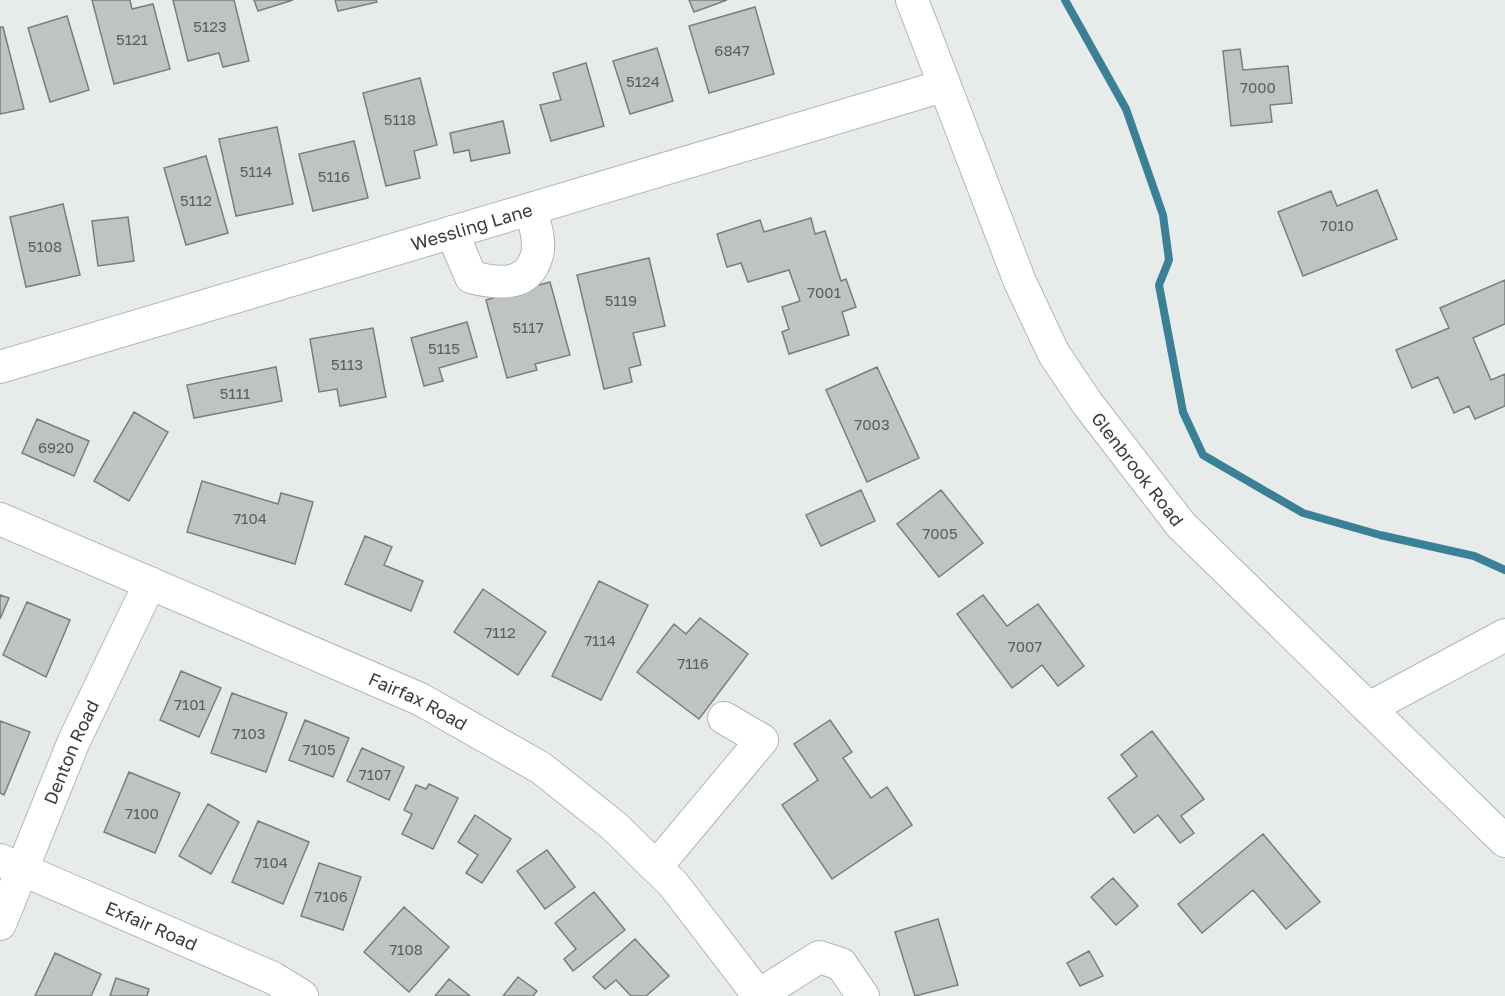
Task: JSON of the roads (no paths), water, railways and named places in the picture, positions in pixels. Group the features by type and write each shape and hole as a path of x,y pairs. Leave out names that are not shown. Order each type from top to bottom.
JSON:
{"street":[{"name":"Glenbrook Road","path":"912,0 943,86 1020,282 1054,354 1087,403 1181,525 1505,840"},
{"name":"Wessling Lane","path":"0,367 943,86"},
{"path":"452,232 471,277 498,284 515,280 528,272 538,254 531,208"},
{"name":"Fairfax Road","path":"0,519 420,699 541,768 614,826 674,885 759,996"},
{"name":"Denton Road","path":"0,924 12,864 150,583"},
{"path":"1369,708 1505,635"},
{"path":"656,867 762,740 724,718"},
{"name":"Exfair Road","path":"12,864 273,978 302,996"},
{"path":"759,996 819,957 841,964 863,996"}],"waterway":[{"path":"1065,0 1126,109 1163,215 1169,260 1159,285 1183,412 1203,455 1303,513 1380,535 1474,556 1505,570"}]}
